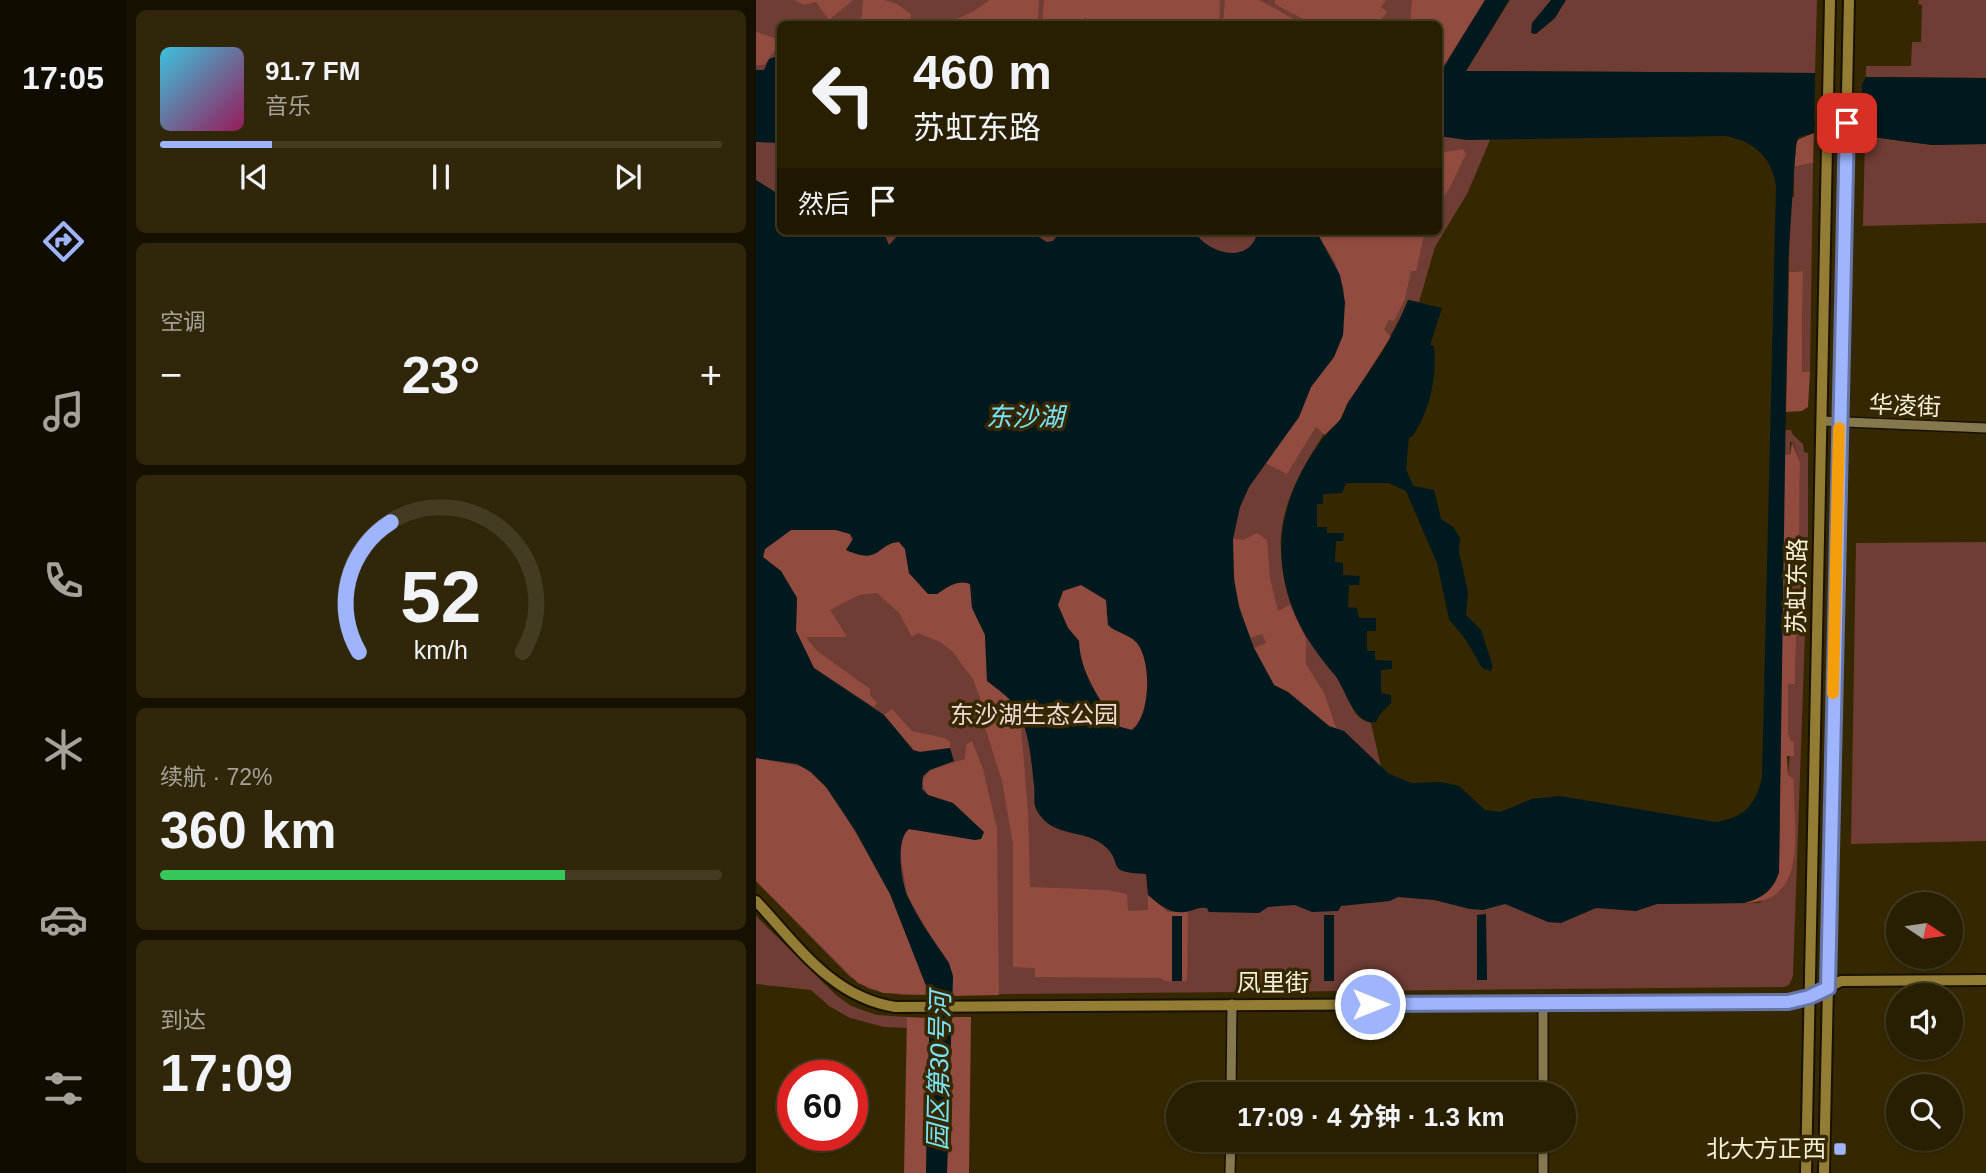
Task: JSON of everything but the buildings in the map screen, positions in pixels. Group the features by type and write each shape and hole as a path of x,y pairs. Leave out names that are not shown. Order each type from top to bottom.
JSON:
{"main road":[{"name":"苏虹东路","path":"1806,1173 1830,0"},
{"name":"苏虹东路","path":"1824,1173 1849,0"},
{"name":"凤里街","path":"756,901 823,972 848,992 877,1004 895,1007 1788,1002 1809,997 1841,981 1986,980"}],"street":[{"name":"华凌街","path":"1822,421 1986,428"},
{"path":"1231,1082 1232,1004"},
{"path":"1543,1004 1543,1082"},
{"path":"1230,1173 1231,1152"},
{"path":"1543,1152 1543,1173"}],"green space":[{"name":"东沙湖生态公园","path":"756,0 1485,0 1442,71 1490,140 1468,192 1435,247 1419,302 1408,300 1394,330 1328,427 1291,494 1282,527 1282,559 1287,578 1317,651 1341,682 1357,715 1371,723 1381,767 1388,773 1657,904 1759,903 1781,890 1794,780 1788,775 1791,741 1788,732 1788,684 1795,684 1797,603 1788,602 1789,537 1798,537 1800,462 1793,442 1790,442 1790,455 1784,455 1785,430 1791,430 1803,444 1804,452 1808,453 1808,546 1793,976 1789,985 902,995 869,989 849,976 756,881"},
{"path":"1510,0 1817,0 1815,73 1466,71"},
{"path":"1919,0 1986,0 1986,78 1866,77 1866,66 1911,66 1912,42 1921,42 1922,5 1918,4"},
{"path":"1865,136 1932,145 1986,144 1986,223 1863,226"},
{"path":"1813,163 1810,372 1802,372 1803,271 1789,272 1790,198 1794,197 1794,167"},
{"path":"1986,542 1986,841 1851,844 1856,543"},
{"path":"756,916 836,995 851,1006 877,1015 907,1017 907,1028 884,1027 850,1018 829,1006 811,990 756,984"}],"shaded area":[{"path":"794,0 853,0 829,20 816,2 804,5"},
{"path":"863,0 884,0 897,4 911,14 910,21 861,21"},
{"path":"989,0 1039,0 1038,21 947,21 975,10"},
{"path":"1044,0 1220,0 1219,21 1094,21 1085,18 1080,21 1042,21"},
{"path":"1225,0 1259,0 1298,21 1223,21"},
{"path":"1275,0 1386,0 1381,7 1387,12 1380,21 1306,21 1275,4"},
{"path":"1412,0 1485,0 1443,66 1442,21 1410,21"},
{"path":"756,32 777,39 776,49 764,65 756,65"},
{"path":"1814,133 1813,163 1794,167 1797,140"},
{"path":"1463,149 1466,154 1442,199 1442,152"},
{"path":"1318,235 1424,235 1416,271 1411,271 1405,299 1394,321 1389,320 1384,329 1391,337 1340,420 1325,435 1316,427 1287,474 1265,463 1299,417 1311,387 1334,357 1343,335 1344,289 1335,262"},
{"path":"1803,271 1802,372 1810,372 1808,407 1802,411 1786,412 1789,272"},
{"path":"1792,442 1800,462 1799,537 1789,538 1788,602 1797,603 1795,684 1788,684 1788,732 1794,742 1794,756 1787,756 1788,775 1794,779 1794,858 1789,876 1780,890 1766,900 1744,903 1766,893 1779,872 1784,455 1790,455"},
{"path":"791,530 836,530 850,534 853,553 862,555 875,553 899,542 905,549 909,573 928,594 937,594 957,583 970,584 985,635 987,681 1008,698 1020,714 1028,812 1030,887 1108,890 1127,894 1128,911 1148,910 1148,895 1168,912 1188,912 1187,981 1182,981 1181,916 1172,916 1172,981 1160,978 1035,977 1035,968 1013,967 1013,844 1002,781 973,679 952,651 940,642 918,633 912,637 899,613 877,593 859,595 830,610 847,637 806,637 816,650 870,689 870,695 877,703 874,707 814,668 796,631 797,598 781,571 763,558 765,549"},
{"path":"1257,533 1267,540 1270,578 1278,611 1290,605 1306,639 1306,664 1324,693 1337,730 1288,692 1274,685 1254,648 1266,643 1262,634 1250,638 1245,626 1236,590 1233,539 1243,540"},
{"path":"1081,584 1106,600 1106,613 1121,632 1136,641 1142,651 1147,675 1146,701 1138,723 1131,730 1117,726 1098,696 1083,664 1079,641 1068,628 1058,605 1063,591"},
{"path":"892,709 912,731 945,738 950,742 950,748 916,752 884,715"},
{"path":"972,741 983,769 997,829 999,995 952,996 953,976 907,895 900,853 903,834 909,829 975,840 953,803 928,795 921,782 930,770 965,759 966,745"},
{"path":"756,758 804,767 826,787 841,807 890,894 930,995 883,993 858,983 756,881"},
{"path":"907,1017 930,1018 926,1173 904,1173"},
{"path":"950,1017 971,1017 969,1173 947,1173"}],"water":[{"name":"东沙湖","path":"1485,0 1509,0 1466,71 1815,73 1815,84 1862,84 1866,77 1986,78 1986,144 1932,145 1865,136 1861,123 1815,123 1814,133 1799,137 1796,144 1788,261 1777,879 1766,893 1744,903 1657,904 1636,911 1596,908 1561,923 1548,922 1505,904 1483,910 1434,900 1398,897 1390,901 1341,906 1338,911 1312,912 1295,905 1268,907 1259,913 1209,912 1207,908 1172,911 1148,895 1146,874 1119,869 1113,856 1102,844 1057,828 1039,814 1035,806 1030,753 1022,720 1012,702 987,681 985,635 972,608 970,584 957,583 937,594 928,594 909,573 905,549 899,542 866,556 846,550 853,539 850,534 836,530 791,530 765,549 763,557 781,571 797,598 796,631 814,668 884,715 913,750 920,752 950,748 954,761 930,770 923,776 922,789 928,795 953,803 984,832 981,839 975,840 909,829 902,842 903,882 908,897 949,963 953,976 947,1173 926,1173 930,996 890,894 856,832 826,787 811,772 797,764 756,758 756,180 777,193 777,235 885,235 889,245 898,235 1036,235 1047,242 1053,241 1058,235 1197,235 1209,246 1228,253 1247,249 1257,235 1318,235 1340,275 1345,302 1343,335 1334,357 1311,387 1299,417 1249,487 1240,507 1233,539 1234,580 1239,607 1254,648 1274,685 1288,692 1329,726 1344,731 1388,773 1411,783 1441,782 1459,786 1485,810 1500,812 1532,799 1560,796 1715,822 1733,818 1752,802 1762,777 1776,186 1774,176 1766,159 1753,146 1725,136 1467,140 1442,136 1442,70","holes":["1081,585 1106,600 1108,625 1136,642 1145,661 1146,700 1143,713 1132,730 1117,726 1087,675 1079,641 1068,628 1058,605 1063,591"]},
{"path":"1551,0 1566,0 1555,18 1536,34 1531,33 1532,23"},
{"path":"777,56 777,143 756,142 756,70 764,70 769,59"},
{"path":"1408,300 1442,308 1430,345 1434,346 1435,358 1431,394 1418,427 1412,437 1409,437 1406,469 1413,486 1434,490 1441,519 1453,527 1460,538 1459,552 1468,592 1466,615 1481,630 1493,667 1490,671 1482,668 1466,640 1449,619 1437,563 1406,491 1389,483 1346,483 1342,493 1323,494 1323,504 1317,504 1317,527 1327,527 1327,533 1344,533 1343,541 1336,541 1335,562 1343,563 1343,575 1360,576 1359,585 1349,585 1348,607 1357,608 1359,618 1376,618 1376,631 1367,631 1367,651 1375,651 1375,660 1392,661 1392,669 1381,670 1381,693 1391,695 1391,703 1376,722 1368,722 1361,718 1351,705 1338,680 1314,649 1299,623 1284,581 1281,547 1286,513 1297,480 1374,365"},
{"path":"1486,914 1487,980 1477,980 1477,915"},
{"path":"1324,915 1334,915 1334,981 1324,981"},
{"path":"1172,916 1182,916 1182,981 1172,981"}],"pier":[{"path":"1815,84 1862,84 1862,123 1814,123"}],"slow traffic":[{"path":"1833,693 1839,428"}],"place":[{"name":"北大方正西","path":"1840,1149"}],"route":[{"path":"1370,1004 1788,1002 1809,997 1828,988 1847,123"}],"water label":[{"name":"园区第30号河","path":"939,1071"}]}
